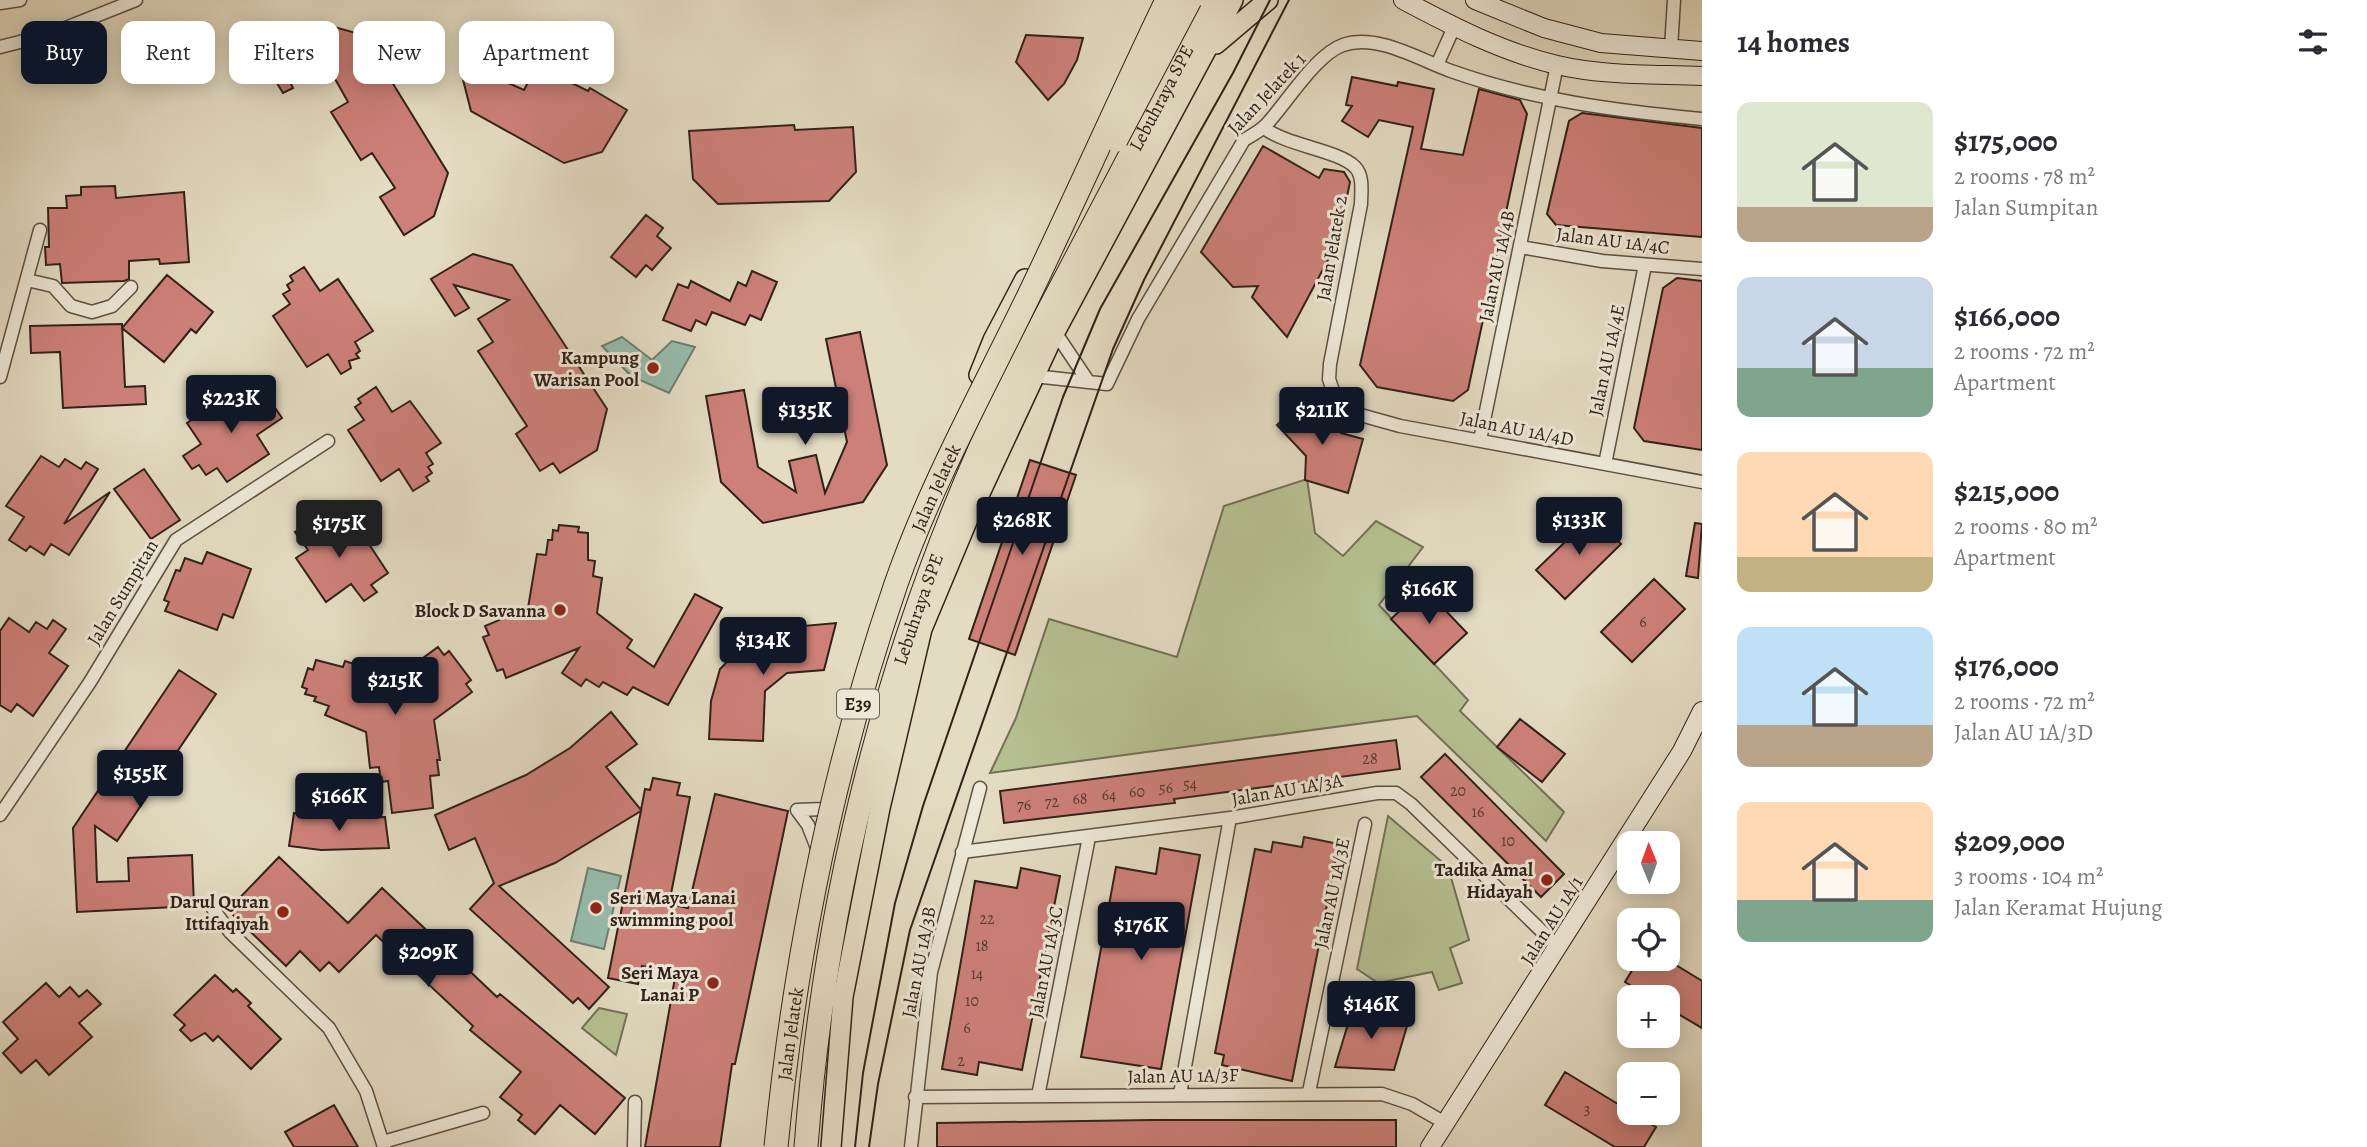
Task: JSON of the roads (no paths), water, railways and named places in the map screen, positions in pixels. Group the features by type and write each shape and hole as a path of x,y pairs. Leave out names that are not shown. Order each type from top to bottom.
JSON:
{"highway":[{"path":"1032,289 1167,0"},
{"path":"1032,289 1095,180 1192,0"},
{"name":"Lebuhraya SPE","path":"806,1147 813,1052 851,842 879,727 922,590 983,440 1010,384 1212,0"},
{"name":"Lebuhraya SPE","path":"771,1144 822,840 855,712 897,583 931,498 962,425 1032,289"}],"main road":[{"name":"Jalan Jelatek","path":"771,1144 804,940 842,758 923,513 993,340 1055,222 1192,0"},
{"path":"831,1147 843,997 880,808 922,629 968,519 1055,332 1233,0"},
{"path":"1205,55 1268,0"},
{"path":"1402,0 1504,49 1557,65 1604,72 1702,76"},
{"path":"1475,0 1544,28 1601,43 1702,51"},
{"name":"Jalan AU 1A/1","path":"1430,1147 1559,948 1638,816 1682,751 1702,711"}],"street":[{"path":"0,3 20,0"},
{"path":"0,47 48,35 136,0"},
{"path":"1671,48 1674,0"},
{"path":"1437,65 1454,27"},
{"name":"Jalan Jelatek 1","path":"1034,376 1107,384 1138,319 1244,141 1264,128 1327,55 1344,44 1366,43 1388,47 1551,100"},
{"name":"Jalan AU 1A/4B","path":"1480,440 1557,65"},
{"path":"1551,100 1702,119"},
{"name":"Jalan Jelatek 2","path":"1264,128 1288,142 1345,160 1357,168 1361,179 1361,204 1330,363 1329,379 1334,394"},
{"path":"0,377 40,230"},
{"name":"Jalan AU 1A/4C","path":"1520,247 1645,265 1702,269"},
{"name":"Jalan AU 1A/4E","path":"1605,464 1645,265"},
{"path":"27,280 53,285 71,306 92,312 112,306 131,287"},
{"path":"1055,332 1088,381"},
{"name":"Jalan AU 1A/4D","path":"1334,394 1343,407 1357,414 1702,482"},
{"name":"Jalan Sumpitan","path":"0,815 90,681 176,540 328,442"},
{"name":"Jalan AU 1A/3B","path":"911,1147 931,972 980,788"},
{"name":"Jalan AU 1A/3A","path":"962,852 1230,818 1377,793 1396,793 1411,804 1559,948"},
{"path":"821,860 808,825 797,810 824,809 832,805"},
{"path":"1180,1094 1230,818"},
{"name":"Jalan AU 1A/3E","path":"1309,1092 1366,824"},
{"name":"Jalan AU 1A/3C","path":"1038,1096 1089,837"},
{"path":"213,909 230,932 329,1028 366,1091 384,1145 483,1113"},
{"name":"Jalan AU 1A/3F","path":"915,1097 1309,1092 1382,1094 1412,1104 1445,1123"},
{"path":"634,1147 635,1102"}],"tram line":[{"path":"855,1147 863,1073 895,903 923,806 1063,397 1100,309 1233,73 1270,0"},
{"path":"869,1147 878,1084 910,930 1113,349 1144,280 1289,0"}],"place":[{"name":"Kampung Warisan Pool","path":"653,368"},
{"name":"Block D Savanna","path":"560,610"},
{"name":"Tadika Amal Hidayah","path":"1547,880"},
{"name":"Seri Maya Lanai swimming pool","path":"596,908"},
{"name":"Darul Quran Ittifaqiyah","path":"283,912"},
{"name":"Seri Maya Lanai P","path":"713,983"}]}
